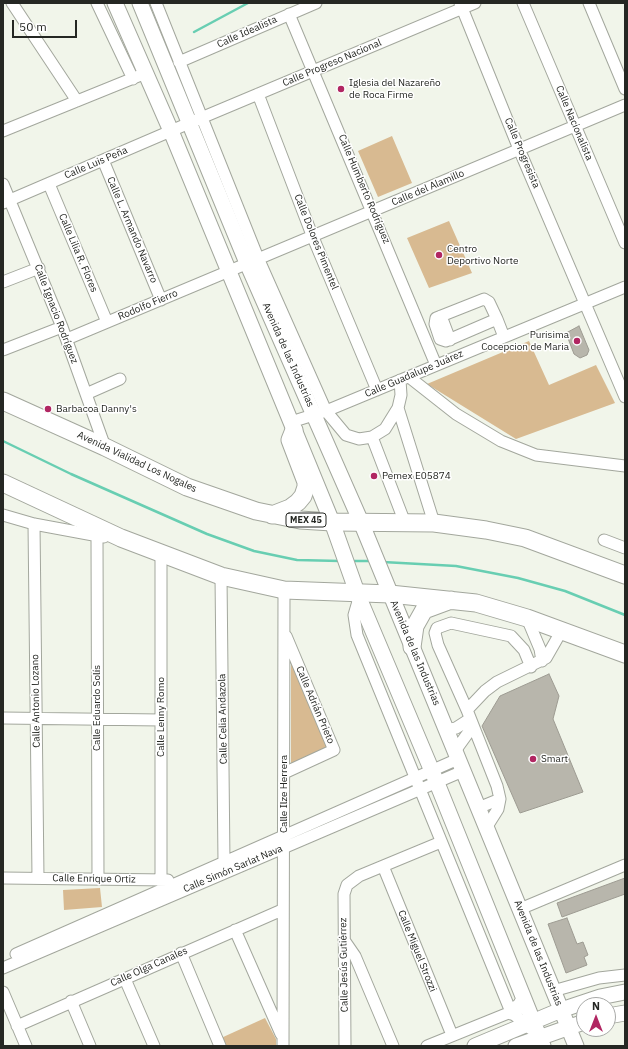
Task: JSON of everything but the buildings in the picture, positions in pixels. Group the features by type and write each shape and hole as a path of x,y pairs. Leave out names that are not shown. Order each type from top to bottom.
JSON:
{"highway":[{"name":"Avenida Vialidad Los Nogales","path":"3,401 105,447 187,487 272,515 332,522 434,523 486,530 525,538 625,575"},
{"path":"272,515 290,508 298,502 303,496 306,488 306,482 290,440 292,426"},
{"path":"3,483 121,538 162,555 221,576 284,590 358,596 390,594 476,603 528,618 625,654"},
{"path":"412,647 415,626 424,610 452,600"}],"main road":[{"path":"115,3 140,76 171,131 332,522 358,596 434,777 524,999 529,1023 541,1042"},
{"name":"Avenida de las Industrias","path":"140,3 195,120 252,260 320,413 390,594 576,1046"},
{"path":"475,1046 561,1010 600,997 625,992"},
{"path":"511,1012 520,1006 524,999"},
{"path":"516,1046 541,1042 576,1025"}],"street":[{"path":"12,3 76,101"},
{"path":"3,130 140,76 97,3"},
{"name":"Avenida de las Industrias","path":"156,3 179,62 195,120"},
{"name":"Calle Idealista","path":"179,62 316,3"},
{"name":"Calle Progreso Nacional","path":"195,120 314,71 461,6 475,3"},
{"name":"Calle Nacionalista","path":"523,3 625,243"},
{"path":"589,3 625,89"},
{"name":"Calle Progresista","path":"461,6 519,149 625,397"},
{"name":"Calle Humberto Rodríguez","path":"289,14 373,211 436,365"},
{"name":"Calle Dolores Pimentel","path":"258,94 312,235 378,390"},
{"name":"Calle del Alamillo","path":"252,260 625,105"},
{"name":"Calle Luis Peña","path":"6,202 195,120"},
{"name":"Calle L. Armando Navarro","path":"102,160 161,300"},
{"name":"Calle Ignacio Rodríguez","path":"3,184 6,202 39,268 67,339 105,447"},
{"name":"Calle Lilia R. Flores","path":"49,184 107,322"},
{"path":"228,271 252,260"},
{"path":"3,282 39,268"},
{"name":"Rodolfo Fierro","path":"67,339 228,271"},
{"name":"Calle Guadalupe Juárez","path":"292,426 320,413 625,287"},
{"path":"496,319 450,340 441,316 484,299 489,302 504,337"},
{"path":"3,350 62,327"},
{"path":"86,394 120,379"},
{"path":"320,413 346,435 359,439 372,437 385,429 398,408 404,379 456,414 501,441 536,455 625,466"},
{"path":"398,408 434,523"},
{"path":"372,437 405,522"},
{"path":"3,515 34,524 97,537 121,538"},
{"name":"Calle Antonio Lozano","path":"34,524 38,878"},
{"name":"Calle Eduardo Solís","path":"97,537 98,879"},
{"path":"604,540 625,548"},
{"name":"Calle Lenny Romo","path":"161,880 162,555"},
{"name":"Calle Celia Andazola","path":"221,576 224,862"},
{"name":"Calle Ilze Herrera","path":"283,1042 282,910 284,835 284,590"},
{"path":"358,596 354,615 357,635 511,1012 529,1023"},
{"path":"528,618 540,649 542,662"},
{"path":"486,828 498,809 500,799 497,786 438,645 435,633 437,628 451,623 511,636 524,650 531,667"},
{"path":"459,760 470,719 485,691 505,678 542,662 548,657 562,630"},
{"name":"Calle Adrián Prieto","path":"284,631 334,750 284,773"},
{"path":"3,718 161,720"},
{"path":"446,730 456,728 470,719"},
{"name":"Calle Simón Sarlat Nava","path":"3,968 421,790 434,777 459,760"},
{"name":"Calle Simón Sarlat Nava","path":"3,960 415,777 434,777"},
{"path":"478,808 500,799"},
{"path":"383,866 441,842"},
{"path":"520,909 625,865"},
{"name":"Calle Jesús Gutiérrez","path":"345,1046 344,894 347,885 359,876 383,866"},
{"name":"Calle Miguel Strozzi","path":"383,866 452,1035"},
{"name":"Calle Enrique Ortiz","path":"3,878 184,880"},
{"name":"Calle Olga Canales","path":"17,1026 282,910"},
{"path":"235,930 283,1042"},
{"path":"344,940 355,956 393,1046"},
{"path":"181,953 220,1046"},
{"path":"553,991 599,978 625,975"},
{"path":"125,979 154,1046"},
{"path":"3,992 26,1046"},
{"path":"71,1002 90,1046"},
{"path":"427,1046 511,1012"}],"shaded area":[{"path":"392,136 412,183 378,197 358,151"},
{"name":"Centro Deportivo Norte","path":"449,221 472,273 429,288 407,238"},
{"path":"529,341 549,385 596,365 615,403 516,439 427,384"},
{"path":"291,662 327,748 291,764"},
{"path":"100,888 102,907 64,910 63,890"},
{"path":"265,1018 276,1039 276,1046 224,1046 221,1038"}],"waterway":[{"path":"194,32 248,3"},
{"path":"3,441 71,474 207,534 254,551 297,560 340,561"},
{"path":"351,561 372,561"},
{"path":"383,562 456,566 518,578 565,591 625,615"}],"place":[{"name":"Iglesia del Nazareño de Roca Firme","path":"341,89"},
{"name":"Centro Deportivo Norte","path":"439,255"},
{"name":"Purisima Cocepcion de Maria","path":"577,341"},
{"name":"Barbacoa Danny's","path":"48,409"},
{"name":"Pemex E05874","path":"374,476"},
{"name":"Smart","path":"533,759"}]}
